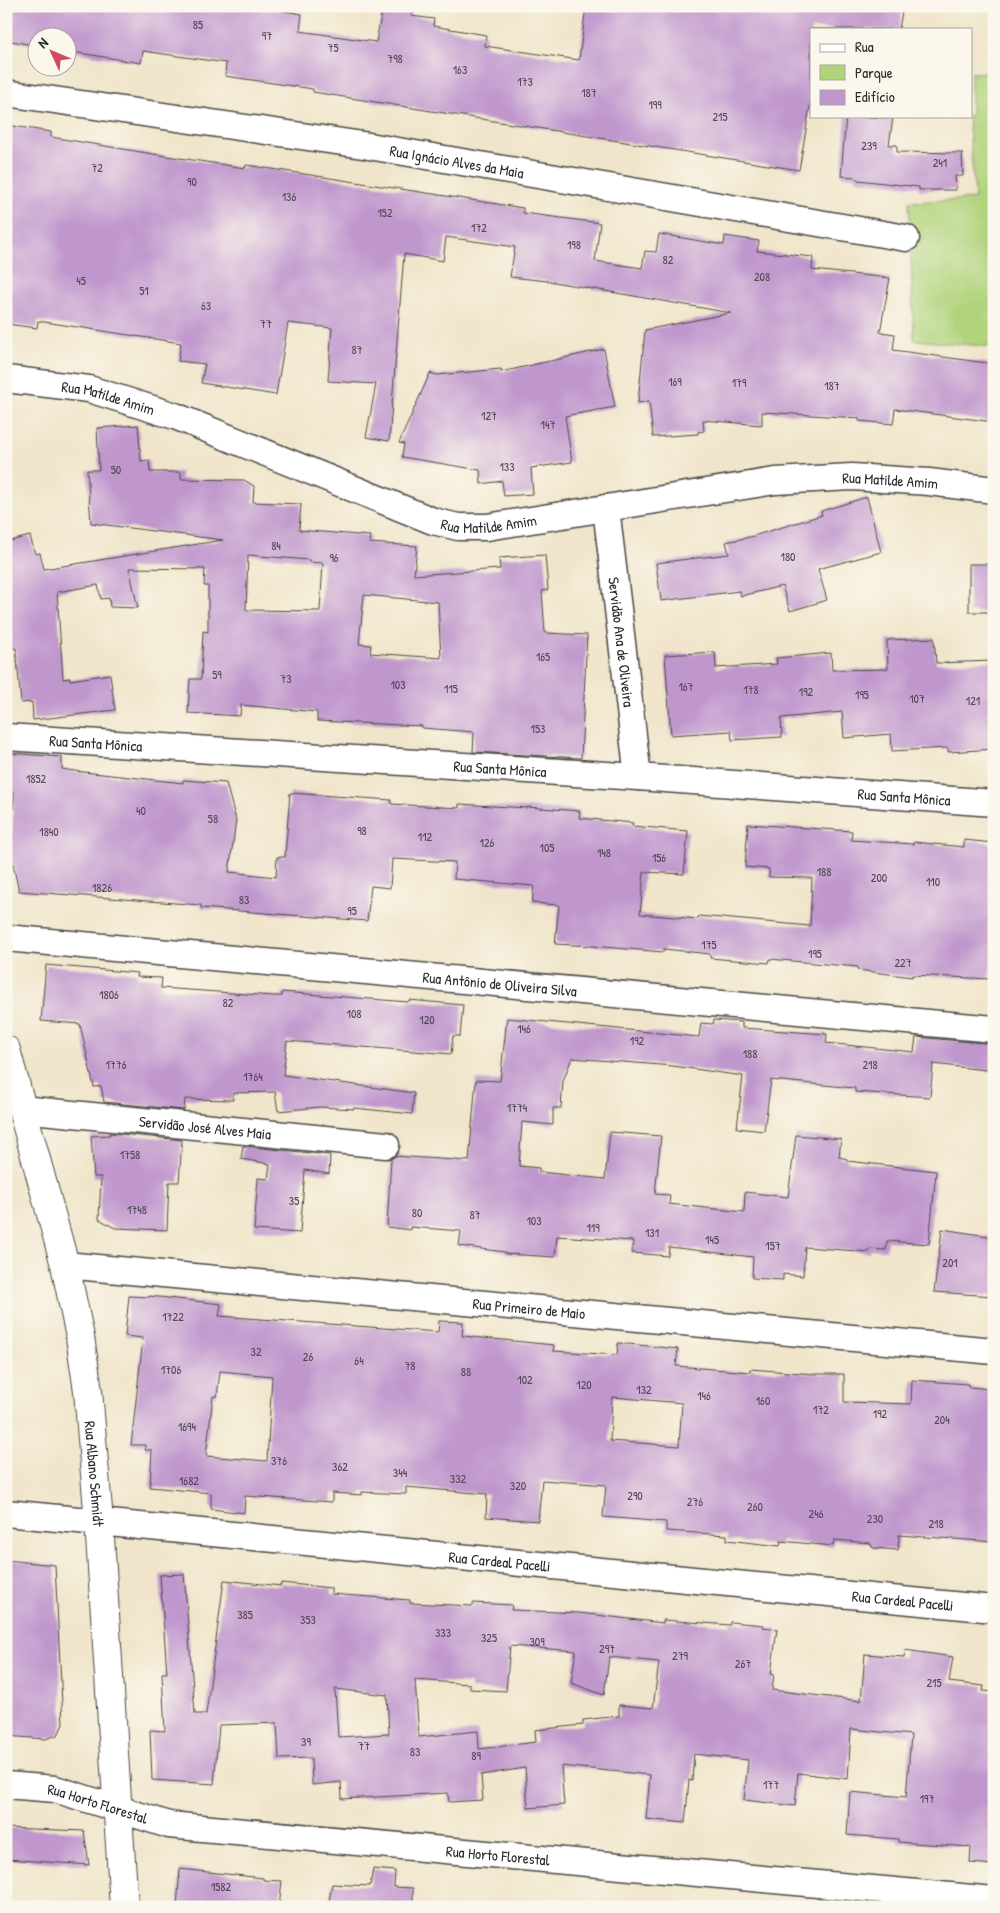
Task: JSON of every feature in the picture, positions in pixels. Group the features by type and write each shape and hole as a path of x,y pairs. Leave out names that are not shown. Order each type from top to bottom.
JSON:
{"main road":[{"name":"Rua Albano Schmidt","path":"6,1050 65,1265 80,1337 88,1391 99,1522 116,1809 124,1907"}],"street":[{"name":"Rua Ignácio Alves da Maia","path":"6,93 363,145 906,238"},
{"name":"Rua Matilde Amim","path":"6,379 90,388 175,416 433,521 458,528 486,528 775,481 843,477 929,482 994,490"},
{"name":"Servidão Ana de Oliveira","path":"606,508 638,777"},
{"name":"Rua Santa Mônica","path":"6,738 638,777 994,804"},
{"name":"Rua Antônio de Oliveira Silva","path":"6,938 994,1028"},
{"name":"Servidão José Alves Maia","path":"22,1109 386,1145"},
{"name":"Rua Primeiro de Maio","path":"65,1265 994,1351"},
{"name":"Rua Cardeal Pacelli","path":"6,1513 994,1608"},
{"name":"Rua Horto Florestal","path":"6,1785 55,1789 169,1825 994,1900"}],"green space":[{"path":"994,72 994,347 914,340 909,202 975,199 968,118 972,118 972,73"}],"building":[{"path":"6,6 256,6 302,14 300,31 376,42 383,6 413,6 411,16 434,19 433,26 486,35 485,46 579,60 586,6 618,11 619,6 903,6 899,28 810,28 810,107 799,170 313,92 313,89 225,76 226,63 143,51 141,63 78,53 78,28 28,28 28,44 6,40"},
{"path":"846,118 893,118 889,145 897,145 897,152 962,153 963,176 955,176 956,190 919,190 919,187 858,180 855,177 841,176"},
{"path":"6,125 51,132 51,137 147,153 245,168 246,165 523,208 523,213 600,223 595,261 642,268 645,251 656,252 659,234 724,245 725,236 759,241 757,251 813,257 812,270 890,278 880,332 895,334 893,350 994,364 994,422 895,409 893,424 859,421 859,418 762,412 762,425 703,420 704,431 698,432 698,434 653,437 649,401 638,403 645,330 731,313 548,281 510,277 515,247 446,237 443,261 404,254 389,441 366,437 376,384 328,381 332,328 288,323 276,395 201,383 205,364 178,361 181,343 38,321 37,328 6,324"},
{"path":"604,349 615,407 565,416 572,462 531,468 533,494 504,496 502,481 481,484 480,470 402,457 404,444 399,443 430,373 437,375 501,369 501,372"},
{"path":"138,425 141,461 149,460 150,472 181,472 181,479 244,480 254,486 253,502 301,504 299,530 370,536 369,543 417,546 414,575 500,569 499,558 545,555 548,590 542,591 545,633 587,635 581,758 473,752 474,732 422,728 422,726 317,721 317,712 241,705 240,716 188,713 190,679 201,679 203,631 208,632 208,586 204,586 205,569 129,568 138,608 110,607 109,598 101,599 98,585 57,592 63,679 70,678 70,680 110,674 115,710 33,720 32,702 21,703 16,648 9,649 6,611 6,542 30,536 35,554 40,553 44,569 223,540 91,523 87,470 99,470 97,428","holes":["248,555 323,563 320,611 246,610","364,595 438,602 441,658 370,653 371,645 359,644"]},
{"path":"867,497 881,552 818,569 827,600 790,611 782,586 741,596 739,591 661,601 656,563 729,554 726,542 750,537 822,515 821,511"},
{"path":"969,564 994,564 994,612 969,612"},
{"path":"934,638 936,663 994,661 994,749 948,752 948,748 892,751 891,734 844,738 842,712 781,718 782,737 732,740 731,731 671,735 665,655 715,652 716,668 777,664 776,658 831,653 832,670 888,669 887,640"},
{"path":"6,753 62,757 62,769 75,771 183,783 183,780 226,783 236,820 229,872 276,877 277,857 285,857 290,793 391,800 391,804 459,808 459,804 580,811 579,818 633,823 632,826 688,831 684,874 644,872 640,914 698,919 699,916 810,926 812,878 769,877 769,869 745,867 748,824 852,831 851,840 913,844 914,842 964,847 964,840 994,843 994,963 991,962 989,979 912,975 912,977 858,970 858,967 770,959 769,963 710,958 710,954 664,949 663,952 555,944 559,905 532,903 534,886 454,879 455,862 392,859 390,888 371,886 367,921 201,908 201,905 19,891 11,856 14,792 6,792"},
{"path":"46,965 138,973 137,977 162,978 161,988 274,996 282,996 282,992 463,1005 460,1036 453,1036 451,1054 287,1041 283,1075 414,1093 412,1114 354,1108 320,1107 278,1111 275,1092 233,1093 233,1100 185,1099 184,1110 104,1102 101,1086 94,1087 80,1024 41,1021"},
{"path":"507,1018 699,1037 701,1023 713,1024 714,1020 742,1022 742,1028 827,1034 826,1043 914,1052 916,1037 994,1044 994,1071 933,1064 930,1097 855,1092 855,1088 771,1080 764,1131 737,1128 743,1076 673,1066 572,1058 563,1081 561,1108 553,1108 553,1125 522,1122 519,1166 539,1168 539,1172 605,1179 610,1132 661,1136 655,1194 670,1195 669,1204 744,1212 745,1192 788,1197 796,1135 841,1139 839,1157 847,1159 847,1161 936,1171 929,1244 887,1241 886,1250 869,1249 869,1252 805,1247 803,1276 783,1274 783,1280 752,1278 753,1257 669,1247 668,1256 632,1253 633,1241 557,1236 555,1257 505,1254 505,1252 459,1246 461,1231 410,1227 410,1230 387,1227 391,1159 395,1156 469,1161 476,1080 500,1081"},
{"path":"109,1133 182,1140 179,1182 169,1182 167,1230 115,1228 99,1219 101,1177 94,1177 91,1136 110,1135"},
{"path":"243,1146 330,1155 329,1174 305,1170 300,1233 254,1230 258,1178 268,1179 270,1164 241,1159"},
{"path":"942,1229 994,1237 994,1296 934,1292"},
{"path":"129,1296 150,1296 221,1304 219,1316 438,1332 439,1321 463,1322 462,1336 554,1345 553,1351 617,1355 618,1343 678,1349 676,1366 750,1372 750,1369 814,1374 844,1374 844,1402 911,1404 912,1380 968,1384 968,1387 994,1389 994,1542 899,1535 898,1550 873,1548 870,1543 834,1540 833,1546 781,1541 780,1546 727,1540 727,1535 666,1531 666,1522 603,1517 606,1485 542,1480 538,1521 486,1517 487,1494 406,1487 406,1494 362,1492 362,1495 332,1493 332,1502 245,1496 244,1513 211,1509 211,1493 150,1487 152,1450 145,1450 145,1445 131,1445 143,1338 125,1336","holes":["220,1371 272,1376 267,1461 206,1456 213,1396 217,1397","612,1397 682,1403 679,1446 610,1441"]},
{"path":"6,1560 55,1565 63,1724 58,1735 45,1739 6,1736"},
{"path":"184,1574 195,1714 206,1714 224,1580 281,1586 281,1583 331,1588 331,1594 410,1600 410,1603 473,1606 473,1603 512,1605 511,1610 579,1613 663,1623 663,1620 730,1625 730,1622 764,1625 763,1627 777,1629 771,1674 774,1674 772,1690 861,1701 865,1654 904,1657 905,1650 953,1657 949,1682 984,1686 983,1691 994,1692 994,1865 970,1863 971,1847 898,1842 898,1839 847,1835 850,1792 906,1797 911,1735 851,1729 848,1779 798,1773 795,1806 744,1800 748,1760 694,1754 692,1781 689,1780 685,1823 646,1819 650,1775 561,1766 564,1805 528,1808 525,1768 481,1775 483,1800 449,1802 448,1793 342,1799 341,1782 312,1785 311,1758 279,1759 277,1723 219,1725 214,1784 152,1780 150,1730 165,1731 162,1673 167,1673 160,1575","holes":["510,1646 576,1651 571,1683 604,1695 609,1657 659,1662 653,1708 619,1705 619,1716 583,1720 583,1725 535,1730 536,1742 479,1749 478,1731 419,1737 415,1680 470,1684 470,1689 506,1691","335,1689 387,1695 389,1734 338,1737"]},
{"path":"6,1828 84,1831 89,1865 6,1859"},
{"path":"180,1869 282,1881 279,1907 177,1907"},
{"path":"373,1869 395,1871 394,1887 413,1888 413,1907 328,1907 332,1884 370,1886"}]}
